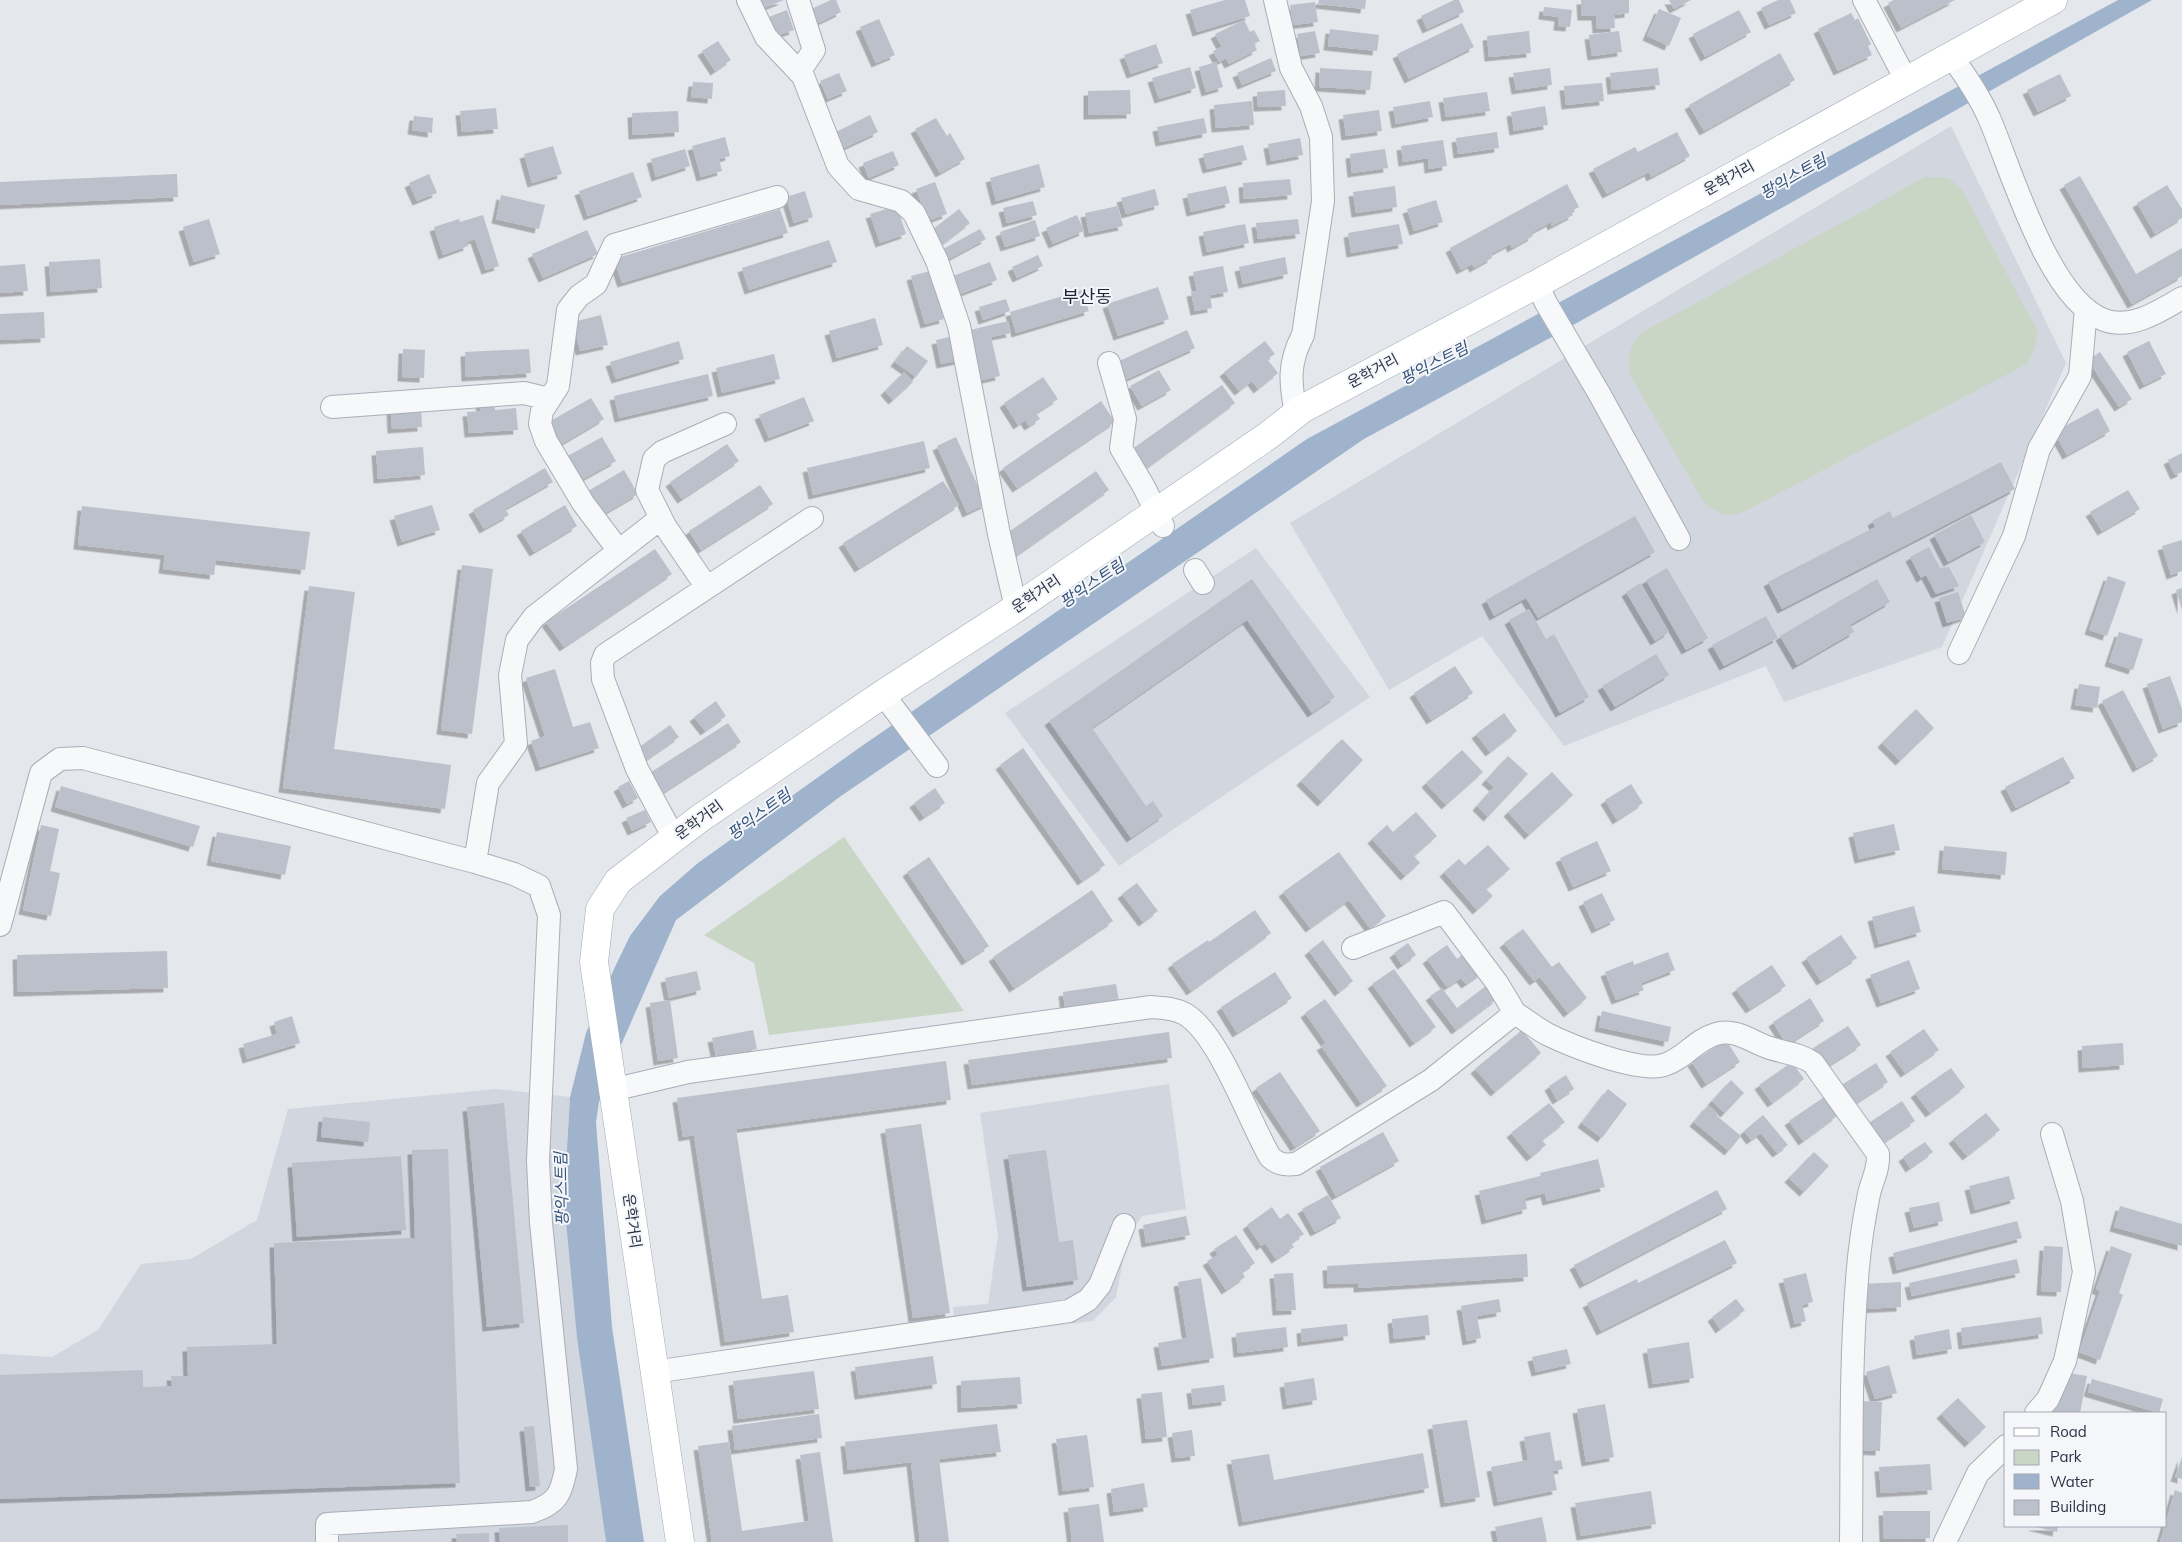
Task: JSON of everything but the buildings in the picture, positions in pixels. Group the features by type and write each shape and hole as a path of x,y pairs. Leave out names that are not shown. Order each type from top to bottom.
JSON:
{"main road":[{"name":"운학거리","path":"680,1542 594,962 600,909 618,881 674,838 889,702 1016,608 1159,519 1296,414 1351,382 1541,294 1906,80 1957,64 2041,3"}],"street":[{"path":"748,0 766,37 803,76 838,166 859,189 901,201 914,213 937,261 959,326 1016,608"},
{"path":"798,0 814,50 799,72"},
{"path":"1275,0 1291,68 1311,106 1321,137 1324,172 1323,201 1304,335 1295,351 1290,384 1296,414"},
{"path":"1864,0 1906,80"},
{"path":"1957,64 1990,120 2033,228 2060,281 2086,309 2105,321 2125,322 2145,318 2182,298"},
{"path":"619,551 583,503 546,441 540,424 542,411 558,386 568,310 579,296 596,284 614,245 776,197"},
{"path":"1541,294 1600,395 1679,539"},
{"path":"1959,653 2014,536 2039,449 2080,376 2086,309"},
{"path":"1109,363 1124,419 1122,448 1159,519"},
{"path":"332,407 524,393 549,399"},
{"path":"706,586 662,518 647,490 654,459 662,452 725,424"},
{"path":"475,862 488,783 516,744 510,675 517,640 534,616 662,518"},
{"path":"674,838 637,769 603,679 602,663 605,655 706,586 812,518"},
{"path":"889,702 932,760"},
{"path":"0,924 41,773 60,759 83,758 475,862 514,874 539,886 549,915 538,1161 541,1223 566,1469 562,1489 548,1507 532,1512 326,1524 327,1542"},
{"path":"1353,948 1444,912 1497,983 1515,1013 1546,1033 1594,1054 1637,1065 1663,1066 1681,1056 1695,1043 1717,1033 1733,1033 1767,1047 1804,1057 1813,1063 1878,1154 1879,1167 1870,1188 1862,1228 1856,1290 1851,1542"},
{"path":"612,1084 1152,1007 1170,1008 1185,1015 1205,1033 1221,1058 1270,1157 1277,1163 1286,1165 1296,1164 1431,1080 1515,1013"},
{"path":"2037,1412 2048,1400 2065,1360 2084,1272 2072,1201 2052,1134"},
{"path":"654,1372 1069,1311 1088,1300 1100,1285 1124,1225"},
{"path":"1945,1542 1978,1473 2004,1448"}],"shaded area":[{"path":"1951,126 2066,363 1942,647 1784,702 1766,666 1564,746 1482,636 1389,690 1290,523"},
{"path":"1256,548 1370,697 1119,866 1005,713"},
{"path":"1169,1084 1186,1209 1142,1216 1127,1240 1116,1297 1093,1321 957,1338 953,1307 988,1304 998,1235 980,1113"},
{"path":"496,1089 570,1097 564,1201 577,1338 606,1542 0,1542 0,1354 52,1357 98,1330 141,1264 191,1259 257,1220 288,1109"}],"green space":[{"path":"1925,177 1948,178 1961,188 2038,332 2035,347 2027,364 1741,513 1724,514 1716,511 1703,501 1631,377 1629,359 1633,343 1641,333"},
{"path":"844,837 964,1011 769,1035 754,963 704,935"}],"water":[{"name":"팡익스트림","path":"2118,0 2152,0 1550,338 1364,439 841,796 676,920 621,1045 599,1102 596,1122 612,1327 644,1542 606,1542 577,1338 564,1201 570,1097 586,1033 614,969 630,936 660,896 698,863 859,748 1307,439"}],"district":[{"name":"부산동","path":"1087,297"}]}
